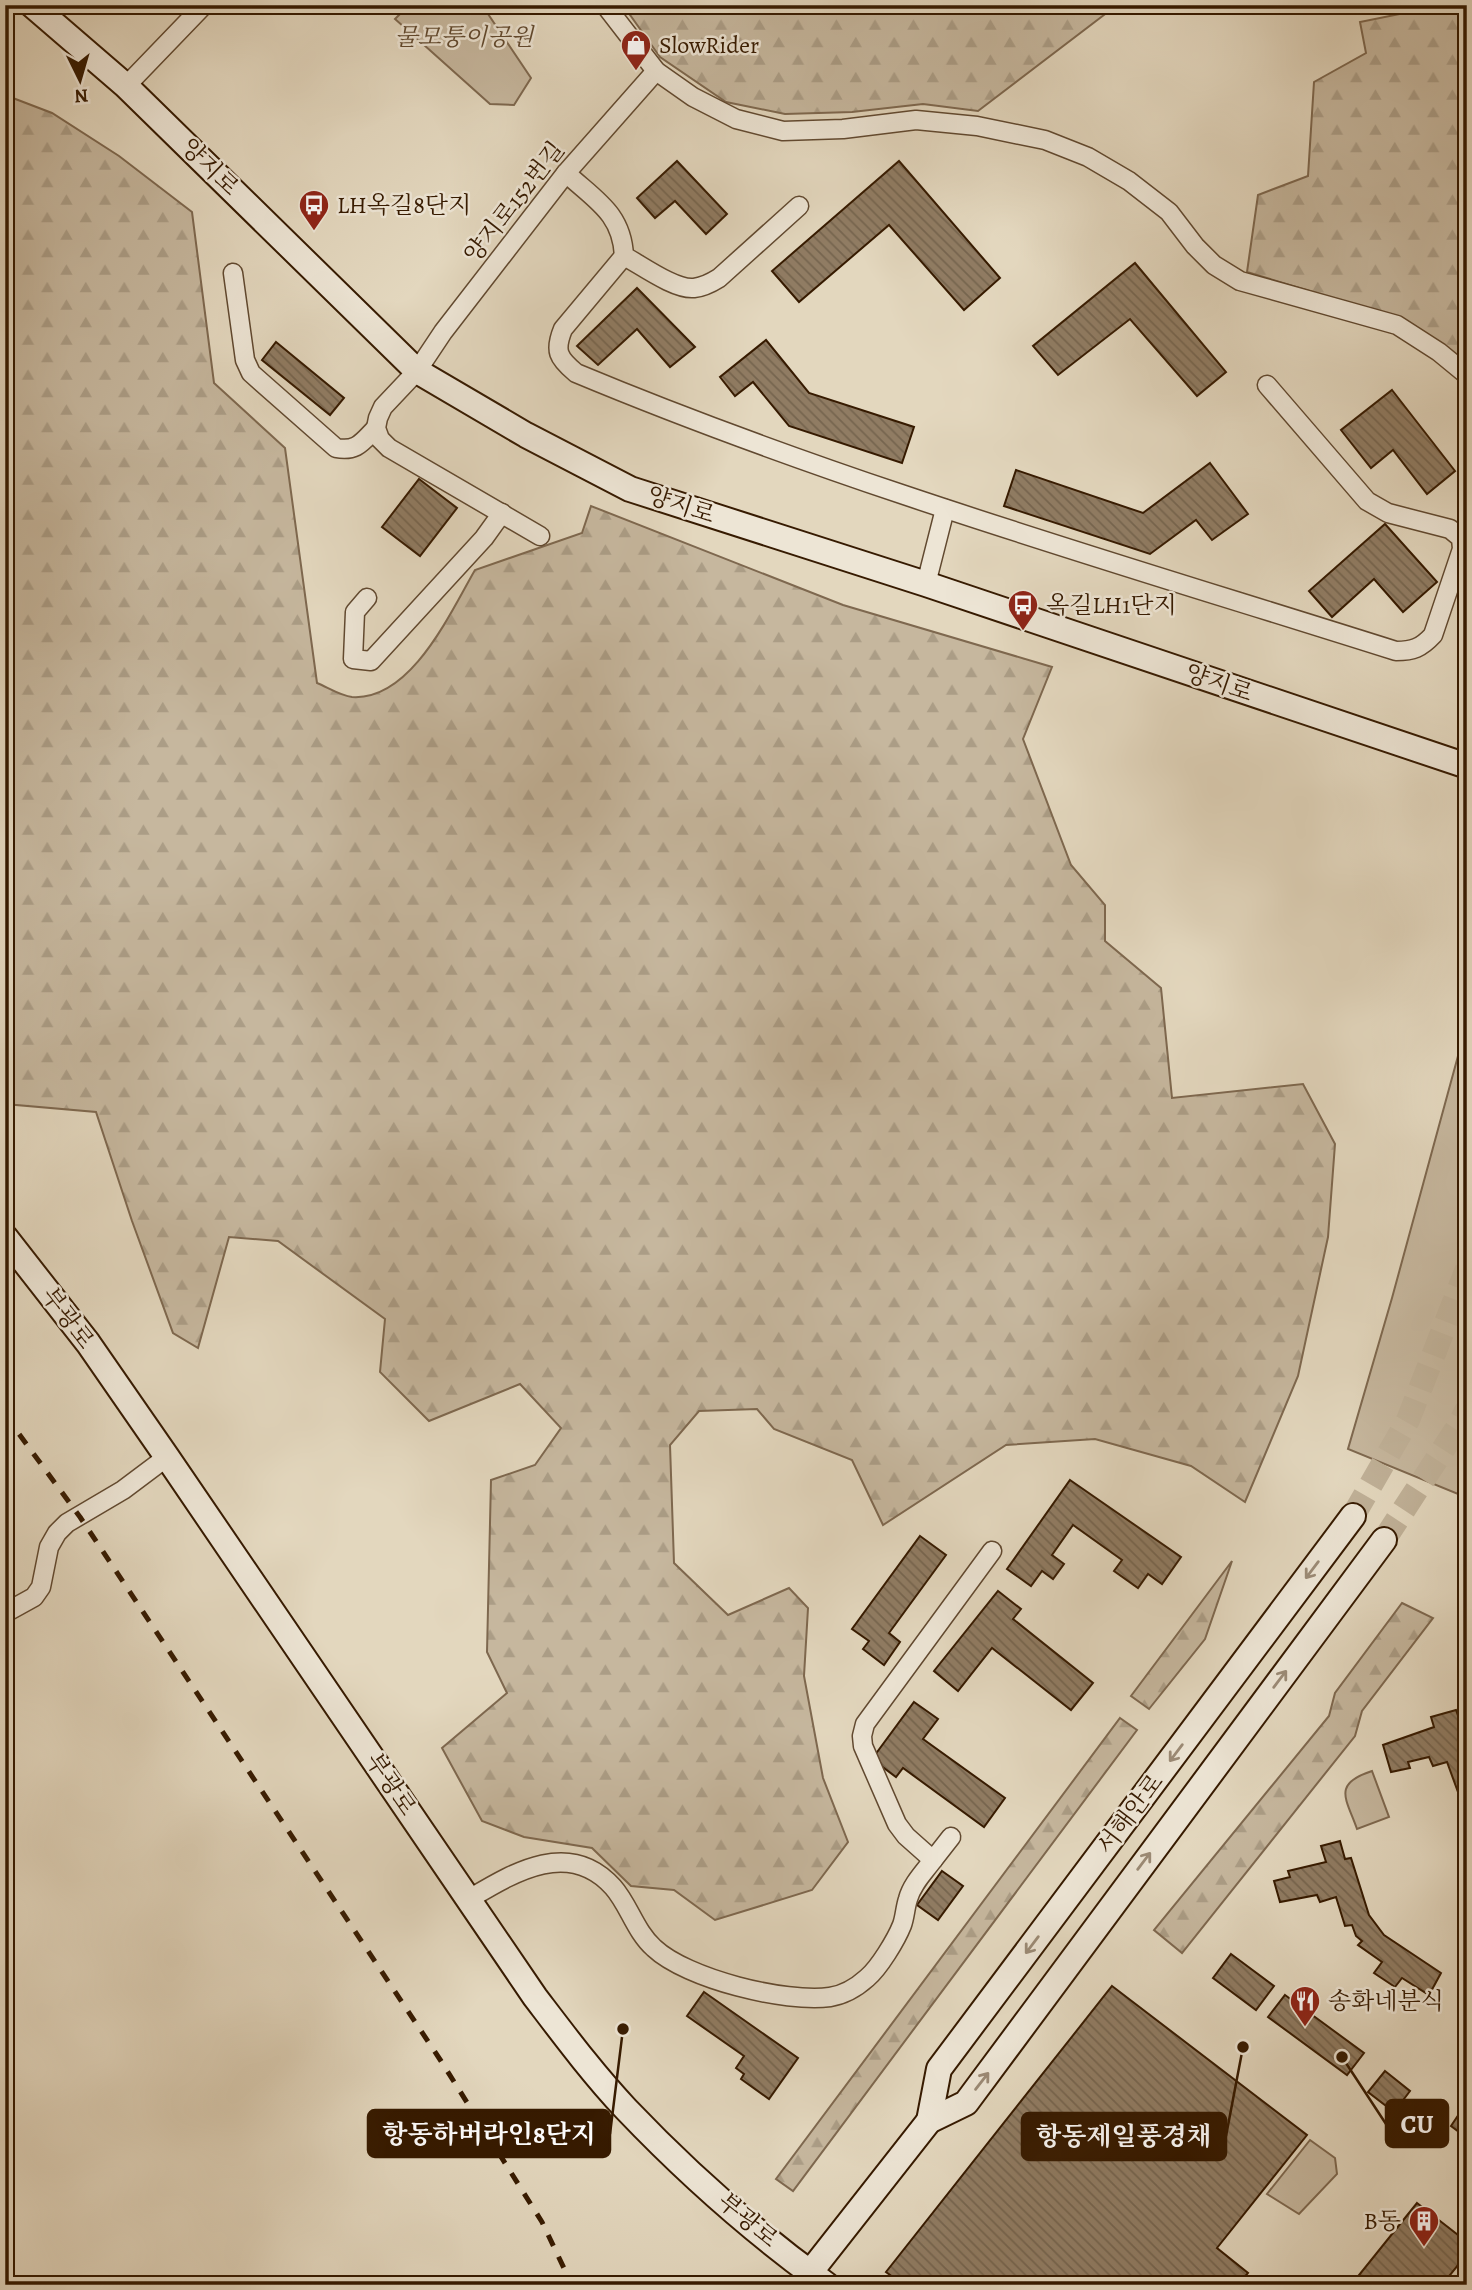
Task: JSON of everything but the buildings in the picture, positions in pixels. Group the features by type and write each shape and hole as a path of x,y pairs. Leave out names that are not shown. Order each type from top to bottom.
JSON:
{"main road":[{"name":"양지로","path":"32,5 126,86 417,371 526,435 630,489 926,584 1467,766"},
{"name":"부광로","path":"5,1237 88,1343 535,1997 624,2107 709,2189 813,2281"},
{"name":"서해안로","path":"813,2281 929,2121 939,2069 1353,1516"},
{"name":"서해안로","path":"929,2121 966,2103 1384,1540"}],"street":[{"path":"126,86 204,5"},
{"path":"605,5 656,71 693,97 736,119 783,131 843,129 916,120 977,126 1045,140 1088,157 1129,181 1169,212 1195,247 1214,265 1240,281 1397,325 1439,352 1467,375"},
{"name":"양지로152번길","path":"376,428 383,407 417,371 443,332 566,173 656,71"},
{"path":"566,173 613,215 620,228 624,256 563,329 558,340 559,354 564,363 576,373 684,418 945,509 1395,651 1411,651 1423,646 1433,635 1462,549 1461,538 1450,529 1388,513 1367,501 1267,385"},
{"path":"624,256 681,287 692,289 705,286 719,278 799,206"},
{"path":"233,273 245,359 251,373 336,448 348,450 358,446 376,428 380,439 389,448 540,536"},
{"path":"926,584 945,509"},
{"path":"367,598 355,612 353,659 371,661 484,538 502,513"},
{"path":"5,1614 34,1597 41,1587 49,1547 67,1523 123,1490 167,1457"},
{"path":"933,1860 906,1836 897,1824 863,1746 862,1736 865,1724 992,1551"},
{"path":"469,1899 516,1872 540,1864 564,1863 581,1866 599,1874 614,1888 642,1934 670,1960 702,1975 777,1995 832,1997 849,1991 870,1976 897,1937 914,1885 951,1838"}],"green space":[{"name":"물모퉁이공원","path":"409,5 482,5 531,78 514,105 490,104 395,19"},
{"path":"623,5 1117,5 978,111 923,104 852,112 785,114 726,102 660,57"},
{"path":"1444,5 1467,5 1467,361 1401,319 1247,272 1258,195 1308,176 1314,82 1366,53 1360,22"},
{"path":"5,95 52,113 119,156 192,212 214,383 285,448 317,683 352,697 373,694 393,685 410,670 441,630 475,570 582,533 591,506 843,605 1052,667 1023,739 1071,865 1105,905 1105,941 1161,988 1172,1098 1303,1084 1335,1144 1328,1237 1298,1376 1245,1502 1191,1466 1095,1439 1006,1445 883,1525 852,1460 774,1429 757,1409 699,1411 670,1445 674,1563 728,1615 789,1588 808,1608 804,1676 823,1778 848,1842 812,1890 715,1920 674,1890 631,1886 592,1848 524,1837 482,1821 442,1748 507,1693 487,1652 491,1480 535,1465 561,1428 520,1384 429,1421 380,1372 385,1319 278,1241 229,1237 198,1348 173,1333 96,1112 5,1104"},
{"path":"1467,1023 1467,1476 1458,1494 1348,1449"},
{"path":"1232,1561 1205,1639 1149,1709 1131,1696"},
{"path":"1402,1603 1433,1618 1362,1711 1355,1736 1182,1953 1154,1930 1329,1716 1335,1693"},
{"path":"1120,1718 1137,1730 793,2191 776,2179"},
{"path":"1372,1771 1389,1817 1357,1829 1345,1793 1351,1781"},
{"path":"1310,2140 1335,2158 1337,2174 1299,2214 1267,2194"}],"tunnel":[{"path":"1353,1516 1408,1420 1467,1269"},
{"path":"1384,1540 1467,1409"}],"railway":[{"path":"5,1415 80,1517 441,2061 542,2222 572,2285"}],"place":[{"name":"SlowRider","path":"636,72"},
{"name":"LH옥길8단지","path":"314,232"},
{"name":"옥길LH1단지","path":"1023,632"},
{"name":"송화네분식","path":"1305,2028"},
{"name":"항동하버라인8단지","path":"623,2029"},
{"name":"항동제일풍경채","path":"1243,2047"},
{"name":"CU","path":"1342,2057"},
{"name":"B동","path":"1424,2248"}]}
